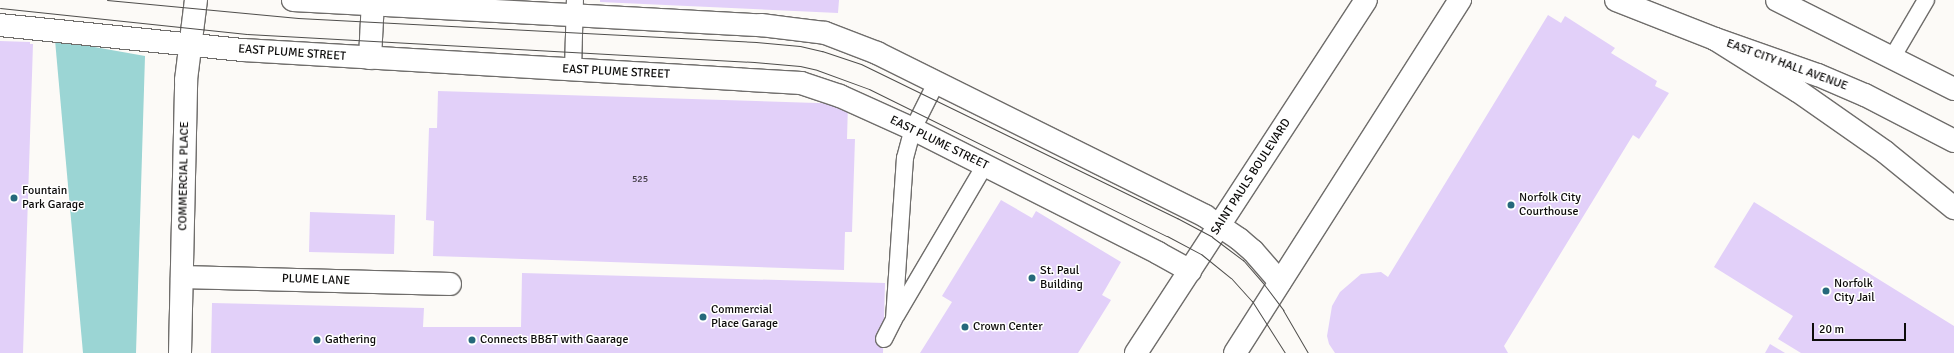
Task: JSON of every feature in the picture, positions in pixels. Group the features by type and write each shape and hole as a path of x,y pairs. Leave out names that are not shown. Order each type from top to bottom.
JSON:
{"main road":[{"name":"COMMERCIAL PLACE","path":"180,353 186,80 189,46 196,0"},
{"path":"293,0 575,8 776,26 825,33 860,45 1205,216 1253,251 1280,282"},
{"name":"SAINT PAULS BOULEVARD","path":"1136,353 1366,0"},
{"path":"1235,353 1370,138 1460,0"},
{"name":"EAST CITY HALL AVENUE","path":"1616,0 1716,39 1818,75 1872,98 1954,141"},
{"path":"1777,0 1954,89"},
{"path":"370,58 373,2"},
{"name":"EAST PLUME STREET","path":"0,25 189,46 801,83 840,96 913,129 1158,253 1190,271"},
{"path":"1716,39 1849,126 1885,152 1954,208"},
{"name":"PLUME LANE","path":"182,277 450,284"}],"lane":[{"path":"1892,58 1926,0"},
{"path":"573,70 575,8"},
{"path":"894,319 904,166 913,129 936,83"},
{"path":"884,339 894,319 985,165"}],"water":[{"path":"55,40 145,56 136,353 83,353"}],"building":[{"path":"600,0 839,0 838,13 600,2"},
{"name":"Norfolk City Courthouse","path":"1548,15 1561,23 1565,16 1615,48 1611,53 1657,81 1655,86 1669,93 1639,139 1633,135 1504,346 1508,353 1335,353 1329,344 1327,336 1332,306 1340,292 1361,274 1381,272 1388,277"},
{"name":"Fountain Park Garage","path":"0,41 30,42 30,44 33,44 23,353 0,353"},
{"path":"438,91 848,104 847,139 855,139 852,232 845,232 844,270 433,256 434,221 426,220 429,128 437,128"},
{"name":"St. Paul Building","path":"1001,200 1032,218 1036,211 1121,262 1102,295 1111,300 1078,353 920,353 952,302 942,296"},
{"name":"Norfolk City Jail","path":"1754,202 1954,326 1954,353 1801,353 1778,339 1793,316 1714,267"},
{"path":"310,212 395,215 394,254 309,252"},
{"name":"Commercial Place Garage","path":"522,273 885,283 883,353 211,353 212,303 424,308 423,327 521,327"},
{"path":"1770,344 1785,353 1765,353"}],"tram line":[{"path":"107,0 298,18 756,42 800,46 822,51 861,64 1177,218 1212,237 1243,260 1263,283 1283,310 1308,353"},
{"path":"0,8 247,34 754,62 800,66 817,70 869,89 1201,254 1231,278 1252,301 1285,353"}],"place":[{"name":"Fountain Park Garage","path":"14,198"},
{"name":"Norfolk City Courthouse","path":"1511,205"},
{"name":"St. Paul Building","path":"1032,278"},
{"name":"Norfolk City Jail","path":"1826,291"},
{"name":"Commercial Place Garage","path":"703,317"},
{"name":"Crown Center","path":"965,327"},
{"name":"Gathering","path":"317,340"},
{"name":"Connects BB&T with Gaarage","path":"472,340"}]}
